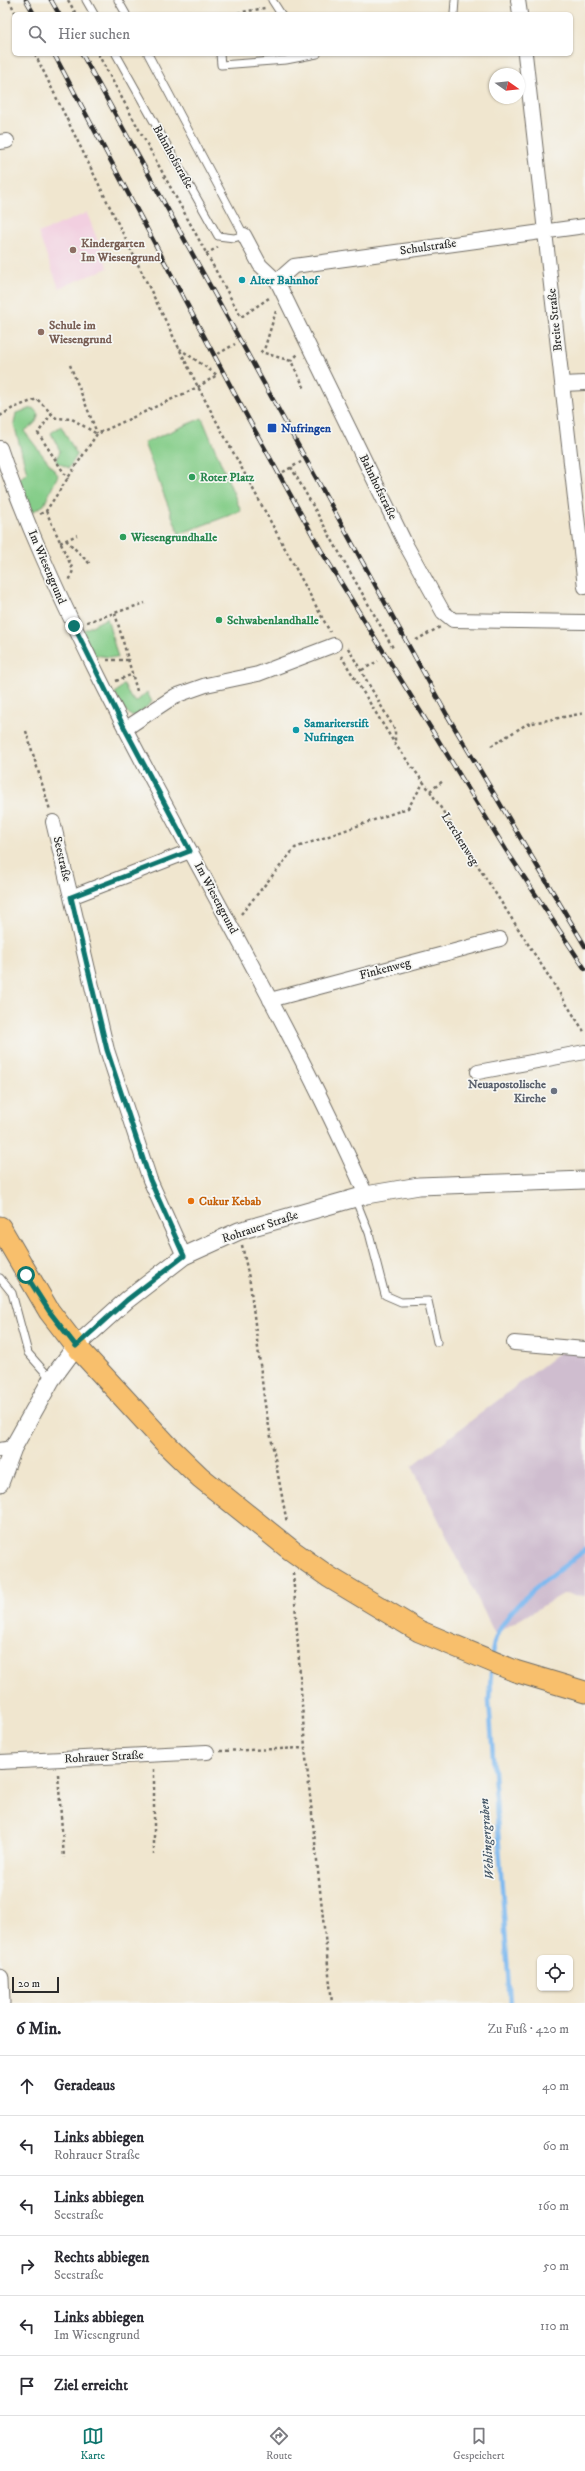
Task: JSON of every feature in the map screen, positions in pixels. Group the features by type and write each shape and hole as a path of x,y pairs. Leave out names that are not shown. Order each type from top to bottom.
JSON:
{"main road":[{"path":"0,1227 49,1311 76,1346 173,1451 200,1477 291,1550 329,1577 419,1631 515,1671 585,1692"}],"street":[{"path":"518,0 520,12"},
{"name":"Breite Straße","path":"525,56 585,587"},
{"name":"Schulstraße","path":"279,286 294,266 585,226"},
{"name":"Bahnhofstraße","path":"239,236 260,265 279,286 406,545 443,612 453,620"},
{"path":"562,384 585,383"},
{"name":"Im Wiesengrund","path":"0,448 28,523 74,626 125,729 270,1000 329,1114 360,1196"},
{"path":"453,620 585,622"},
{"path":"125,729 175,696 206,685 258,674 334,645"},
{"name":"Seestraße","path":"53,822 107,1050 150,1180 184,1256"},
{"name":"Seestraße","path":"71,897 190,851"},
{"name":"Finkenweg","path":"270,1000 500,939"},
{"path":"478,1072 585,1052"},
{"name":"Rohrauer Straße","path":"0,1483 6,1449 51,1380 76,1346 127,1300 184,1256 240,1231 360,1196 419,1186 585,1180"},
{"path":"514,1343 585,1349"},
{"name":"Rohrauer Straße","path":"0,1762 207,1752"},
{"path":"0,1978 1,2003"}],"lane":[{"path":"86,0 93,12"},
{"path":"118,0 125,12"},
{"path":"454,12 455,0"},
{"path":"273,3 280,12"},
{"name":"Bahnhofstraße","path":"117,56 218,236 239,236 149,56"},
{"path":"220,56 221,65 296,56"},
{"path":"360,1196 385,1296 401,1302 428,1301 438,1342"},
{"path":"0,1278 12,1293 28,1353 51,1380"}],"path":[{"path":"9,0 15,12"},
{"path":"68,0 75,12"},
{"path":"239,12 273,3"},
{"path":"36,56 198,387 328,626"},
{"path":"99,56 241,317 279,286"},
{"path":"275,313 265,347 261,352 292,361 305,389"},
{"path":"218,354 235,344"},
{"path":"28,523 46,510 97,434 198,387 217,375 179,348"},
{"path":"70,365 97,434"},
{"path":"0,416 13,408 37,399 56,418 72,419 97,434"},
{"path":"52,413 38,433 68,479"},
{"path":"283,472 301,462"},
{"path":"291,467 392,648"},
{"path":"46,510 73,570 64,605"},
{"path":"60,543 77,535"},
{"path":"66,540 91,565"},
{"path":"74,626 145,603"},
{"path":"115,613 137,691"},
{"path":"416,640 453,620"},
{"name":"Lerchenweg","path":"334,645 395,744 430,791 585,1034"},
{"path":"91,660 129,660"},
{"path":"378,661 362,670 395,730 395,744"},
{"path":"491,746 527,724 585,713"},
{"path":"26,731 53,822"},
{"path":"430,791 442,781"},
{"path":"231,927 295,848 408,808 424,782"},
{"path":"240,1231 250,1283 265,1405 291,1550 305,1748 332,2003"},
{"path":"207,1752 305,1748"},
{"path":"154,1755 154,1854"},
{"path":"57,1760 64,1858"}],"shaded area":[{"name":"Kindergarten Im Wiesengrund","path":"87,213 108,268 59,288 38,233"},
{"path":"562,1351 585,1353 585,1596 563,1594 495,1634 412,1466"}],"green space":[{"path":"33,408 38,414 37,420 32,426 24,431 58,475 44,505 32,512 19,479 27,473 14,424 16,413"},
{"name":"Roter Platz","path":"202,418 241,511 179,534 144,443"},
{"path":"61,426 77,455 69,468 56,462 60,451 51,433"},
{"path":"107,618 118,658 94,655 82,631"},
{"path":"124,684 130,697 136,702 147,692 152,702 137,715 131,716 123,708 115,693"}],"waterway":[{"name":"Wehlingergraben","path":"492,1656 495,1639 503,1624 514,1609 542,1583 585,1550"},
{"name":"Wehlingergraben","path":"491,1673 489,1700 510,2003"}],"railway":[{"path":"26,0 33,12"},
{"path":"51,0 58,12"},
{"path":"55,56 238,400 322,552 506,850 585,969"},
{"path":"83,56 447,715 585,946"}],"place":[{"name":"Kindergarten Im Wiesengrund","path":"73,250"},
{"name":"Alter Bahnhof","path":"242,280"},
{"name":"Schule im Wiesengrund","path":"41,332"},
{"name":"Nufringen","path":"272,428"},
{"name":"Roter Platz","path":"192,477"},
{"name":"Wiesengrundhalle","path":"123,537"},
{"name":"Schwabenlandhalle","path":"219,620"},
{"name":"Samariterstift Nufringen","path":"296,730"},
{"name":"Neuapostolische Kirche","path":"554,1091"},
{"name":"Cukur Kebab","path":"191,1201"}],"route":[{"path":"26,1275 49,1311 76,1346 127,1300 184,1256 150,1180 107,1050 71,897 190,851 125,729 74,626"}]}
